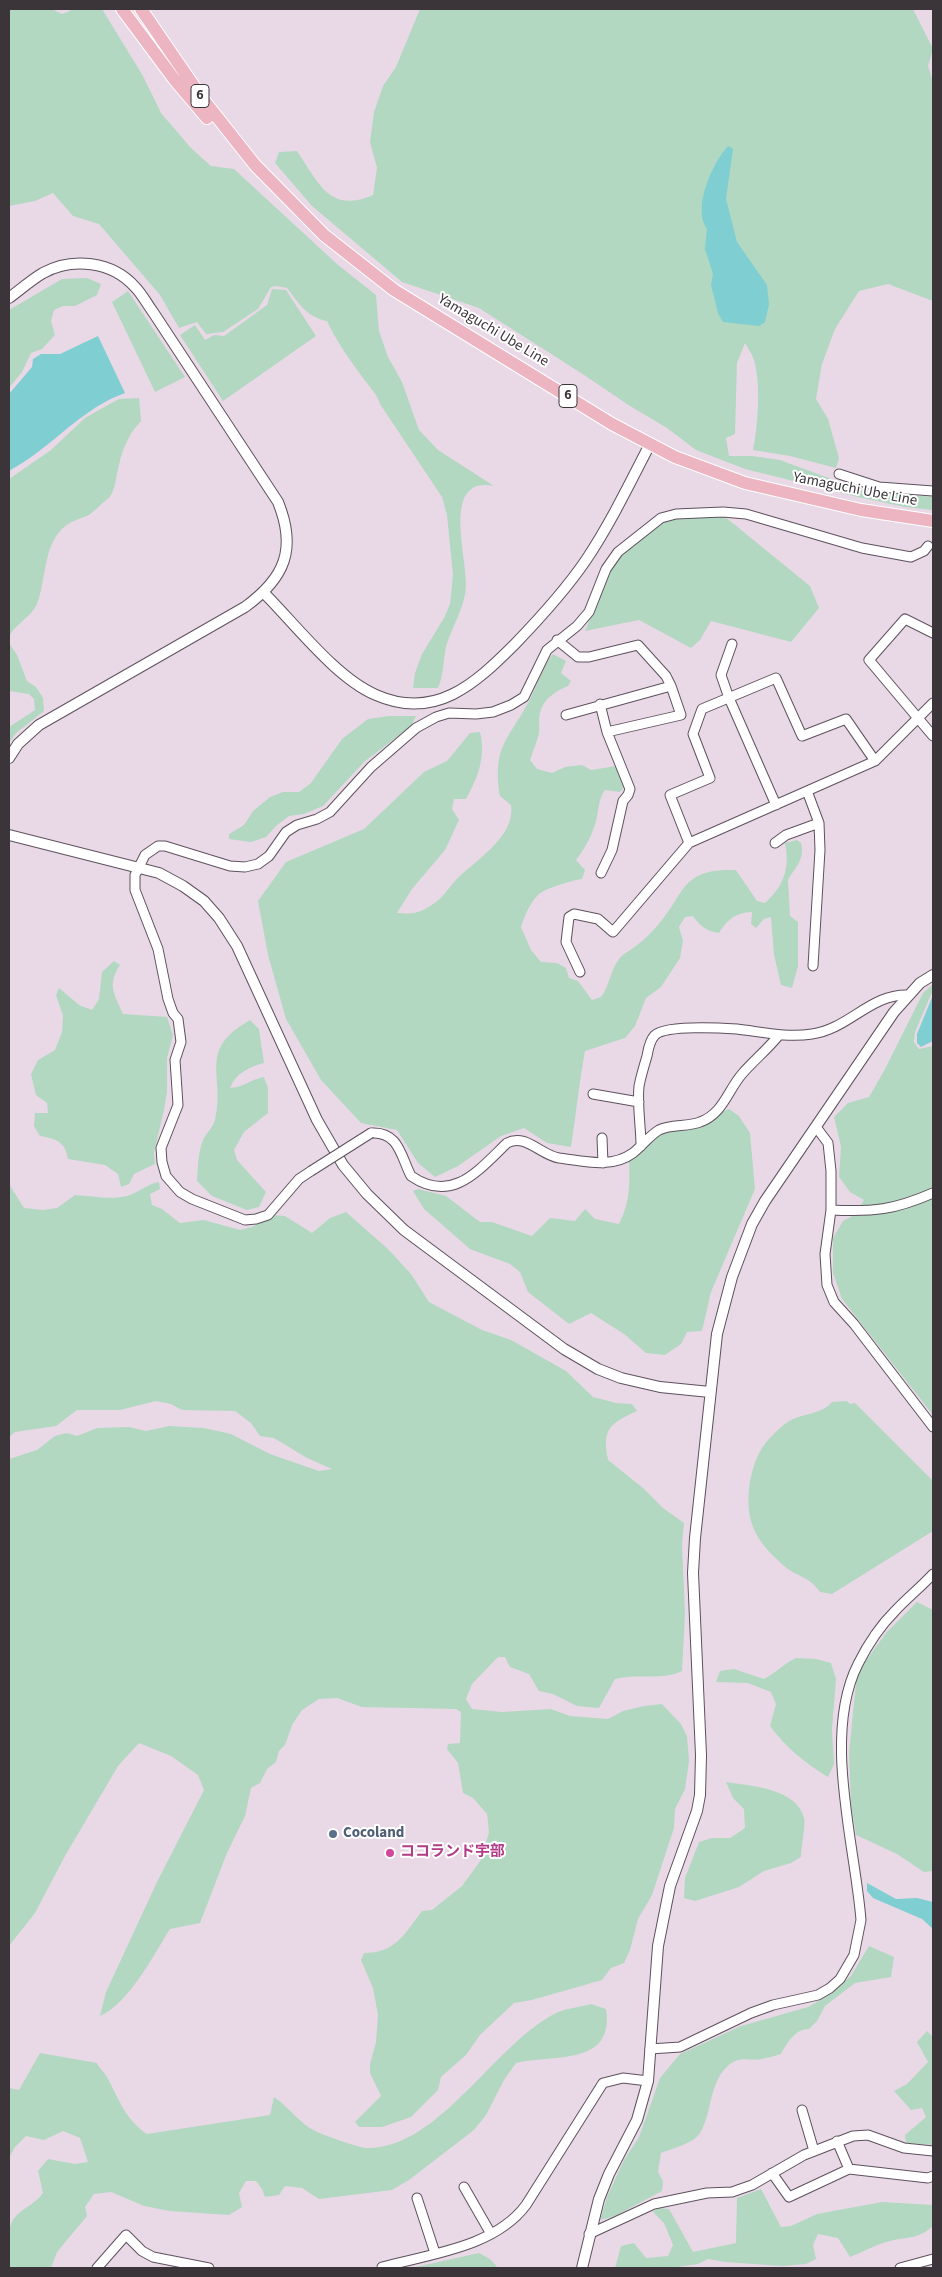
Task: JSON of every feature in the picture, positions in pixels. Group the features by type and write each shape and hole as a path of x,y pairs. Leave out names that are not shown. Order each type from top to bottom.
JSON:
{"main road":[{"path":"122,9 174,80 230,145 255,165"},
{"name":"Yamaguchi Ube Line","path":"141,9 202,98 255,165 318,230 394,290 612,424 675,457 745,482 861,510 933,521"},
{"path":"149,9 150,24"}],"street":[{"path":"9,298 43,273 67,264 94,264 107,268 136,287 278,502 287,531 285,557 274,582 264,593 245,607 39,725 18,744 9,758"},
{"path":"264,593 336,667 368,691 394,701 406,703 420,703 445,698 478,680 536,623 563,591 586,561 604,531 650,444"},
{"path":"839,474 879,487 933,491"},
{"path":"780,1035 741,1075 721,1108 701,1122 660,1130 620,1160 602,1163 555,1157 542,1152 525,1141 515,1139 507,1143 459,1184 446,1188 434,1188 421,1183 411,1176 400,1150 390,1136 380,1132 371,1133 299,1179 268,1215 256,1220 245,1220 192,1199 180,1192 166,1176 161,1148 178,1105 175,1060 181,1042 178,1019 173,1013 168,999 158,949 135,890 135,875 145,855 158,846 166,846 230,866 245,867 258,864 270,856 286,832 297,825 317,819 330,812 371,767 416,728 436,717 449,713 476,714 493,712 511,705 524,697 547,650 577,626 589,612 606,570 618,552 647,527 661,518 723,512 746,514 862,548 911,557 928,546"},
{"path":"933,633 905,619 869,660 933,736"},
{"path":"558,640 578,657 589,657 638,645 666,676 680,715 607,732"},
{"path":"732,644 722,675 729,698 776,804"},
{"path":"689,843 670,795 710,778 693,734 702,710 729,698 776,678 802,736 846,719 875,762"},
{"path":"566,715 600,704 671,686"},
{"path":"580,972 566,942 569,918 574,914 598,919 613,932 689,843 875,762 933,702"},
{"path":"600,704 607,732 630,789 623,801 612,850 601,873"},
{"path":"807,791 819,823 820,850 813,966"},
{"path":"775,843 786,836 819,823"},
{"path":"9,835 159,873 194,892 227,929 317,1120 343,1165 366,1194 383,1211 404,1230 564,1349 598,1369 621,1378 660,1387 710,1392"},
{"path":"582,2268 589,2234 609,2174 636,2120 648,2081 658,1946 664,1912 670,1886 697,1811 700,1795 693,1573 710,1392 717,1334 724,1305 752,1224 766,1201 894,1012 920,983 933,975"},
{"path":"641,1146 639,1086 649,1046 654,1036 662,1031 673,1029 736,1029 780,1035 812,1034 831,1029 881,999 899,994 909,995"},
{"path":"593,1094 639,1102"},
{"path":"816,1127 828,1142 831,1171 831,1210 824,1271 827,1285 834,1302 854,1324 933,1427"},
{"path":"602,1138 602,1163"},
{"path":"831,1210 867,1212 886,1210 903,1206 933,1193"},
{"path":"650,2049 680,2047 751,2014 818,1995 840,1979 848,1967 858,1939 861,1920 842,1759 846,1698 858,1665 878,1633 893,1612 933,1574"},
{"path":"382,2267 479,2240 518,2216 603,2083 623,2078 648,2081"},
{"path":"802,2110 814,2151"},
{"path":"589,2234 654,2204 707,2193 732,2192 752,2185 814,2151 853,2136 868,2135 904,2148 933,2151"},
{"path":"838,2141 849,2169"},
{"path":"772,2173 789,2197 849,2169 928,2178 933,2176"},
{"path":"464,2188 491,2234"},
{"path":"417,2198 435,2253"},
{"path":"97,2268 126,2235 142,2251 153,2257 209,2268"},
{"path":"900,2268 933,2258"}],"green space":[{"path":"9,9 52,9 62,14 70,11 70,9 102,9 143,76 161,113 191,148 211,166 234,169 337,264 376,295 379,331 388,357 402,382 419,430 438,450 494,486 478,486 467,493 462,505 461,538 466,584 464,600 446,647 438,688 413,688 415,673 422,654 444,618 450,604 453,575 447,515 442,497 380,404 375,393 344,350 327,321 308,313 287,288 271,287 258,309 223,332 206,334 197,322 179,328 160,295 99,224 73,216 53,193 35,201 9,206"},
{"path":"420,9 913,9 933,49 928,66 933,82 933,301 888,284 859,291 835,329 822,364 816,399 828,419 839,458 836,468 790,456 753,450 757,417 758,381 754,360 745,343 737,363 735,434 726,438 729,456 752,456 780,460 861,490 933,497 933,510 905,507 858,497 745,469 696,450 667,428 479,308 402,282 312,206 275,163 279,152 297,151 319,184 335,198 346,201 358,200 373,195 377,168 370,142 374,112 383,86 396,67"},
{"path":"87,278 101,284 97,295 75,306 63,306 54,310 51,321 55,335 42,349 31,353 22,372 9,388 9,310 62,279"},
{"path":"272,289 286,290 316,336 223,401 180,335 195,325 205,340 214,335 224,336 267,305"},
{"path":"128,291 185,377 155,392 112,302"},
{"path":"139,398 141,421 133,430 124,447 109,498 90,514 68,524 56,537 48,555 37,604 30,614 13,630 9,639 9,479 51,450 85,418 119,399"},
{"path":"724,516 810,586 819,608 791,642 711,621 700,640 691,648 639,620 585,631 608,575 615,563 635,541 667,521"},
{"path":"9,643 17,655 27,681 36,687 43,698 44,711 16,733 9,743 9,727 35,710 34,699 29,694 9,691"},
{"path":"553,654 566,661 561,673 571,681 568,686 551,696 544,704 539,718 539,733 530,760 537,769 552,773 565,767 582,765 591,770 616,766 624,787 620,792 605,790 603,794 592,832 576,860 585,870 582,879 546,890 535,898 530,906 521,927 531,950 541,962 557,963 566,968 569,978 578,981 592,1000 601,997 619,959 652,931 686,885 694,878 704,873 718,870 736,870 757,901 765,903 777,890 784,876 787,861 785,843 797,840 801,843 802,854 799,863 788,880 790,916 798,922 798,966 792,988 781,985 774,955 771,917 764,919 756,928 751,924 752,912 736,915 729,920 719,933 710,931 698,923 693,916 685,917 679,927 683,941 680,958 661,987 646,998 635,1026 625,1038 585,1051 571,1147 547,1143 524,1128 501,1136 458,1166 435,1177 418,1163 397,1130 361,1123 321,1080 286,1019 268,955 258,901 286,862 364,829 424,772 447,761 470,733 480,732 482,750 480,767 474,783 466,799 454,799 452,809 459,820 445,850 412,889 397,913 416,912 436,902 462,874 500,839 507,828 511,817 511,805 500,796 498,765 500,754"},
{"path":"389,716 416,716 411,726 364,762 323,806 304,814 289,816 266,837 251,842 229,839 229,834 244,825 253,811 270,797 283,792 299,792 311,783 342,739 368,719"},
{"path":"114,961 120,965 114,978 113,989 123,1014 167,1017 173,1035 167,1058 167,1092 154,1152 155,1164 134,1174 129,1184 121,1187 118,1174 105,1165 68,1159 65,1148 59,1142 40,1136 34,1126 35,1113 48,1113 47,1103 36,1095 31,1074 38,1060 55,1050 62,1032 63,1016 56,995 59,988 79,1005 92,1010 99,999 102,972"},
{"path":"933,984 933,990 915,1032 914,1042 919,1049 933,1046 933,1415 842,1299 833,1273 833,1238 843,1221 854,1215 864,1200 850,1192 839,1177 841,1147 834,1117 848,1103 869,1097 923,993"},
{"path":"250,1020 259,1029 264,1063 244,1071 236,1078 230,1088 239,1087 264,1077 268,1088 268,1113 244,1132 234,1150 237,1160 266,1192 259,1207 247,1210 212,1196 197,1181 201,1145 215,1120 218,1089 216,1064 218,1053 223,1042 233,1031"},
{"path":"729,1109 739,1116 750,1133 755,1189 711,1292 702,1331 687,1332 681,1344 665,1355 646,1353 624,1334 591,1313 569,1324 528,1292 520,1272 510,1264 470,1249 424,1209 413,1191 418,1189 446,1196 480,1222 492,1222 532,1236 550,1218 575,1221 585,1209 595,1219 619,1224 623,1216 628,1193 629,1160 658,1133 675,1130"},
{"path":"159,1182 160,1189 150,1194 152,1205 162,1209 180,1223 204,1220 240,1230 252,1227 272,1215 285,1216 312,1233 330,1218 346,1212 388,1249 411,1274 429,1302 482,1330 511,1340 566,1371 593,1397 616,1403 632,1404 637,1411 614,1424 607,1434 606,1450 608,1460 643,1488 663,1508 684,1523 682,1544 685,1613 682,1671 666,1676 615,1679 599,1708 577,1706 553,1694 539,1691 529,1674 510,1667 505,1657 498,1657 472,1684 466,1699 472,1709 502,1712 551,1709 570,1716 608,1719 623,1711 662,1704 681,1724 687,1736 689,1761 685,1789 675,1809 674,1828 652,1895 638,1919 630,1950 624,1963 611,1968 602,1980 532,2000 514,2003 480,2035 466,2055 441,2077 438,2090 411,2117 382,2127 359,2127 355,2122 381,2096 370,2073 370,2064 376,2042 378,2015 373,1988 361,1960 364,1953 384,1950 392,1946 422,1911 432,1910 462,1886 481,1860 489,1832 487,1814 473,1798 463,1793 458,1763 447,1749 448,1744 460,1743 461,1712 456,1709 362,1707 337,1698 319,1699 302,1710 292,1725 285,1745 279,1751 276,1762 267,1769 260,1783 251,1788 245,1816 227,1853 200,1923 170,1929 140,1978 121,2001 111,2010 100,2016 106,1992 157,1882 204,1790 198,1775 171,1756 139,1743 118,1766 65,1856 35,1913 9,1946 9,1459 37,1450 55,1436 67,1433 77,1436 97,1428 129,1427 146,1431 169,1426 204,1428 231,1434 270,1454 319,1471 332,1469 307,1458 274,1438 260,1436 251,1423 235,1411 182,1410 171,1404 156,1401 120,1410 77,1410 56,1426 15,1432 9,1437 9,1184 24,1208 43,1210 57,1208 75,1195 108,1198 121,1197 131,1195"},
{"path":"847,1401 850,1404 855,1403 933,1481 933,1531 832,1594 820,1592 812,1583 784,1566 766,1548 753,1527 750,1517 749,1494 753,1470 762,1448 779,1429 791,1420 823,1409 832,1402"},
{"path":"917,1602 933,1610 933,1871 924,1872 897,1854 856,1835 851,1805 849,1753 857,1673 886,1633"},
{"path":"796,1658 816,1659 831,1663 836,1679 832,1730 834,1764 828,1777 796,1754 770,1726 776,1704 771,1692 748,1683 716,1682 720,1671 734,1669 764,1679"},
{"path":"726,1782 759,1787 783,1794 800,1808 804,1818 801,1857 791,1863 764,1871 739,1887 695,1901 684,1898 685,1878 699,1842 712,1838 730,1838 745,1828 744,1809 733,1798"},
{"path":"869,1946 894,1957 891,1977 855,1983 825,2006 817,2021 809,2029 800,2031 792,2037 781,2054 767,2058 738,2060 725,2068 718,2078 700,2133 693,2140 661,2153 658,2172 663,2181 662,2191 615,2216 600,2220 607,2197 624,2160 639,2137 660,2078 680,2054 741,2026 808,2007 829,1995 851,1976"},
{"path":"591,2004 606,2009 606,2028 601,2041 591,2049 578,2054 516,2063 504,2080 486,2115 474,2130 409,2180 392,2190 319,2199 302,2188 285,2186 279,2195 265,2197 256,2181 246,2181 239,2193 242,2207 229,2215 170,2211 144,2206 111,2192 94,2194 85,2207 87,2216 57,2252 51,2268 9,2268 8,2240 10,2226 20,2212 43,2193 38,2171 48,2159 75,2164 88,2162 80,2138 63,2131 44,2140 26,2136 15,2147 9,2158 9,2088 19,2090 40,2053 97,2063 107,2077 128,2116 147,2134 270,2115 274,2097 304,2124 315,2131 340,2141 366,2148 393,2144 418,2132 442,2114 512,2046 535,2027 558,2012"},
{"path":"927,2031 933,2037 933,2145 906,2143 905,2135 926,2117 922,2108 911,2110 894,2091 907,2084 928,2062 917,2042"},
{"path":"761,2189 781,2227 791,2226 817,2214 882,2202 933,2205 933,2226 917,2236 885,2242 850,2257 838,2238 818,2234 813,2245 816,2259 806,2264 782,2266 708,2259 698,2264 671,2268 615,2268 621,2246 634,2243 646,2258 668,2256 673,2245 664,2223 653,2212 658,2208 669,2209 693,2252 736,2243 737,2198"},
{"path":"479,2253 490,2259 498,2268 411,2268"}],"water":[{"path":"728,146 733,149 726,199 737,242 767,285 769,304 765,322 759,326 723,322 718,313 711,285 713,274 705,249 707,229 703,220 703,198 710,175"},
{"path":"98,336 125,393 90,411 35,455 9,471 9,394 32,367 33,359 41,354 60,354"},
{"path":"933,995 933,1041 921,1047 917,1043 917,1034"},
{"path":"867,1883 896,1899 917,1898 933,1902 933,1929 922,1919 873,1898 867,1891"}],"place":[{"name":"Cocoland","path":"333,1834"},
{"name":"ココランド宇部","path":"390,1853"}]}
